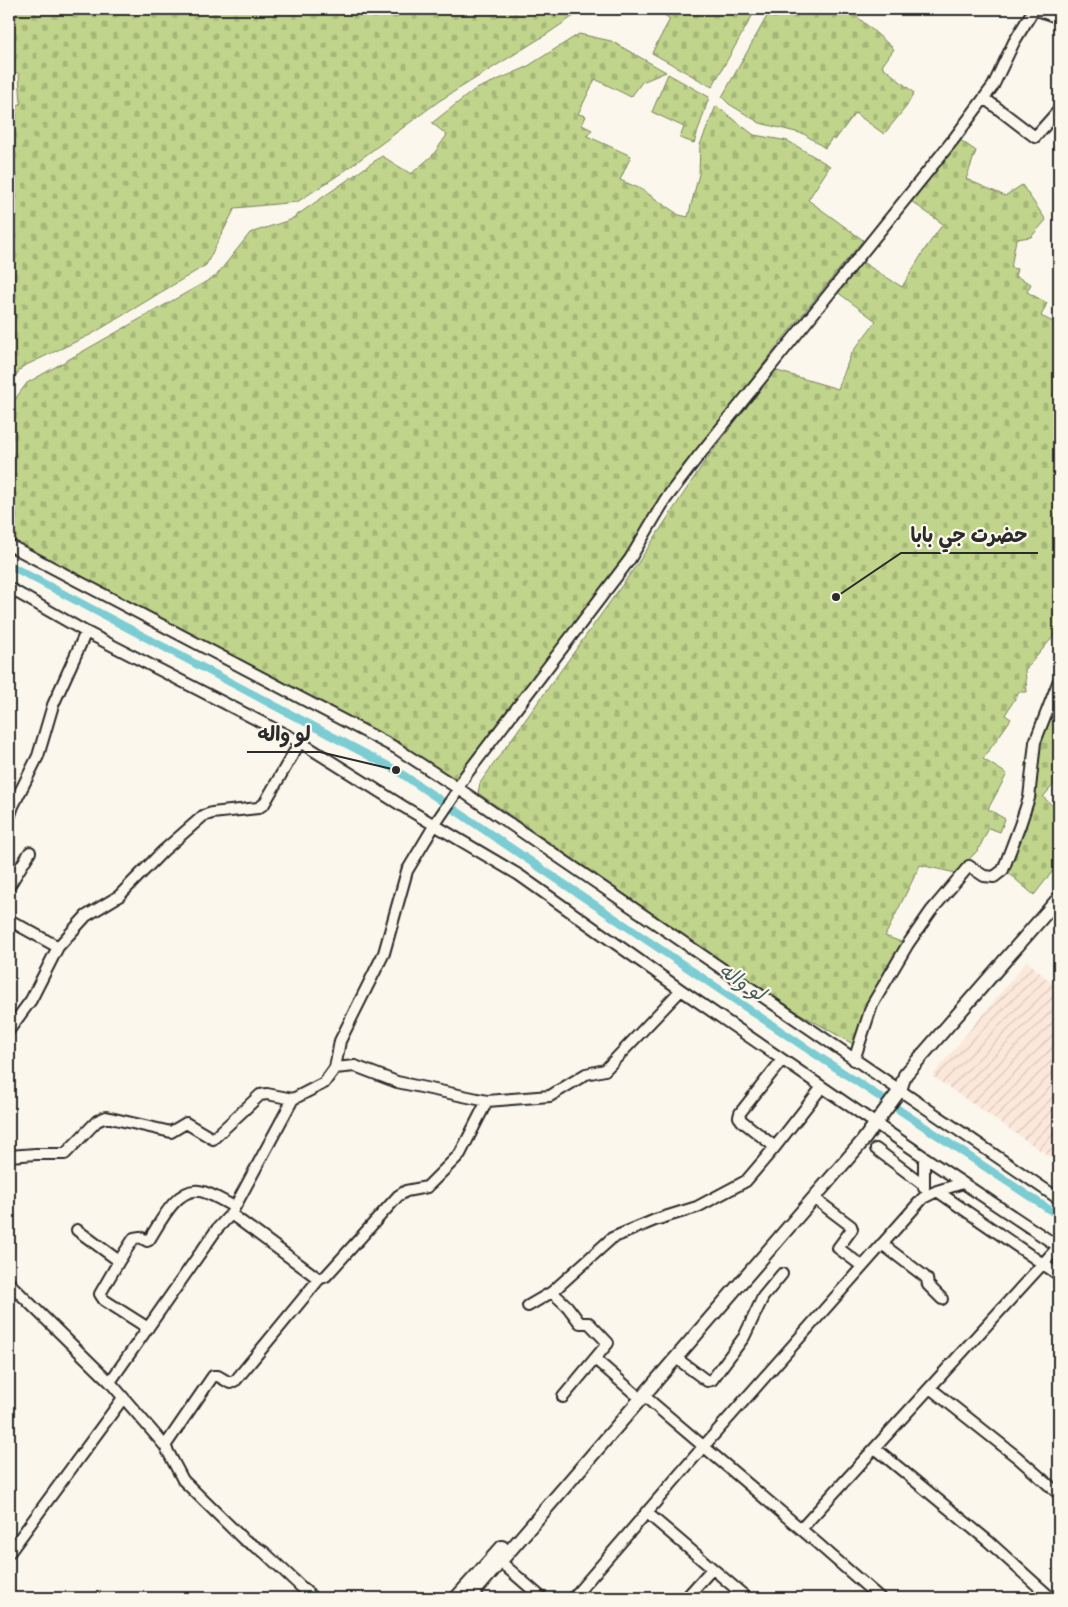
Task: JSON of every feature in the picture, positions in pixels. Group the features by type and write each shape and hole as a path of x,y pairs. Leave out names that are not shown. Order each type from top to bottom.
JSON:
{"main road":[{"path":"1026,941 1059,898"},
{"path":"639,1394 676,1358 862,1142 897,1094 905,1075 1026,941 1059,909"},
{"path":"469,1598 497,1559 858,1137 876,1123"},
{"path":"456,1598 497,1559"}],"street":[{"path":"110,1382 217,1229 233,1210 294,1099 324,1083 335,1068 340,1041 384,953 408,871 465,776 630,559 665,500 697,458 903,203 984,98 1034,9 1059,18"},
{"path":"984,98 1035,137 1059,110"},
{"path":"9,545 396,748 457,792 854,1060 897,1094 1059,1199"},
{"path":"9,588 86,632 300,742 404,807 436,822 519,875 680,990 876,1123 924,1158 1059,1247 802,1530"},
{"path":"9,818 12,806 38,756 53,705 86,632"},
{"path":"854,1060 872,1005 908,944 931,911 970,866 984,876 994,877 1003,870 1029,798 1035,742 1059,680"},
{"path":"9,1030 31,1000 58,947 86,916 119,896 162,851 203,816 212,813 258,808 264,804 300,742"},
{"path":"9,886 30,852"},
{"path":"9,920 58,947"},
{"path":"335,1068 355,1066 397,1082 487,1101 550,1096 586,1074 605,1070 680,990"},
{"path":"775,1147 742,1121 740,1113 782,1060"},
{"path":"528,1306 552,1292 612,1238 655,1220 696,1207 746,1181 822,1087"},
{"path":"9,1156 65,1154 70,1151 97,1121 106,1117 171,1132 186,1123 213,1139 260,1095 267,1094 294,1099"},
{"path":"165,1446 214,1376 218,1376 230,1383 236,1380 319,1279 326,1276 398,1196 406,1191 427,1187 460,1154 487,1101"},
{"path":"876,1149 924,1185"},
{"path":"922,1198 924,1158"},
{"path":"573,1598 703,1446 922,1198 963,1183"},
{"path":"148,1328 100,1294 134,1238 140,1237 147,1241 149,1240 173,1202 188,1191 200,1191 233,1210 319,1279"},
{"path":"937,1191 1059,1275"},
{"path":"814,1198 851,1226 852,1229 838,1248 862,1266"},
{"path":"76,1230 119,1261"},
{"path":"882,1244 924,1276 927,1279 928,1285 942,1298"},
{"path":"676,1358 707,1381 712,1380 744,1337 763,1298 782,1274"},
{"path":"9,1283 110,1382 165,1446 183,1480 243,1539 264,1552 313,1598"},
{"path":"552,1292 580,1322 589,1323 607,1341 607,1344 563,1397"},
{"path":"595,1359 703,1446 880,1598"},
{"path":"930,1388 1017,1457 1059,1494"},
{"path":"9,1553 123,1398"},
{"path":"875,1448 988,1541 1051,1598"},
{"path":"646,1512 748,1598"},
{"path":"497,1559 542,1598"},
{"path":"686,1598 712,1569"}],"shaded area":[{"path":"1027,961 1059,990 1059,1163 932,1076"}],"green space":[{"path":"9,9 579,9 578,13 547,34 439,101 343,172 297,202 235,208 206,265 92,334 22,367 9,385 9,160 11,157 9,151 9,114 21,103 19,74 9,68"},
{"path":"656,9 756,9 712,87 652,53 670,19"},
{"path":"771,9 855,9 853,13 894,49 882,66 914,93 906,107 884,134 855,113 835,140 832,138 825,148 804,134 760,123 729,104 722,97"},
{"path":"579,34 611,41 666,72 642,82 631,97 595,79 578,114 586,116 582,125 592,130 587,136 631,156 620,180 641,189 679,215 688,217 699,174 700,145 716,106 754,135 788,141 830,166 808,200 863,240 784,337 660,500 624,556 525,690 455,779 397,742 9,538 9,407 27,383 216,276 250,233 290,220 382,156 411,174 433,155 447,135 432,123 474,90 525,68"},
{"path":"668,74 709,97 694,143 680,138 684,127 652,112"},
{"path":"956,137 976,151 966,179 1005,196 1022,185 1046,220 1031,237 1016,239 1011,268 1017,269 1015,276 1031,284 1027,292 1047,303 1041,316 1057,324 1059,321 1059,632 1025,670 1027,692 1019,692 1005,715 1011,719 983,759 1007,774 988,809 1005,819 1000,832 989,828 978,850 956,873 920,865 885,936 904,943 867,1004 853,1044 799,1013 740,974 478,793 480,783 638,563 703,464 774,370 838,389 851,354 876,321 836,291 859,260 902,287 943,224 908,199"},
{"path":"1059,692 1059,778 1043,797 1059,812 1059,877 1052,872 1034,895 1007,872 1039,742"}],"waterway":[{"name":"لو واله","path":"9,565 396,770 803,1046 1059,1216"}],"place":[{"name":"حضرت جي بابا","path":"836,597"},
{"name":"لو واله","path":"396,770"}]}
